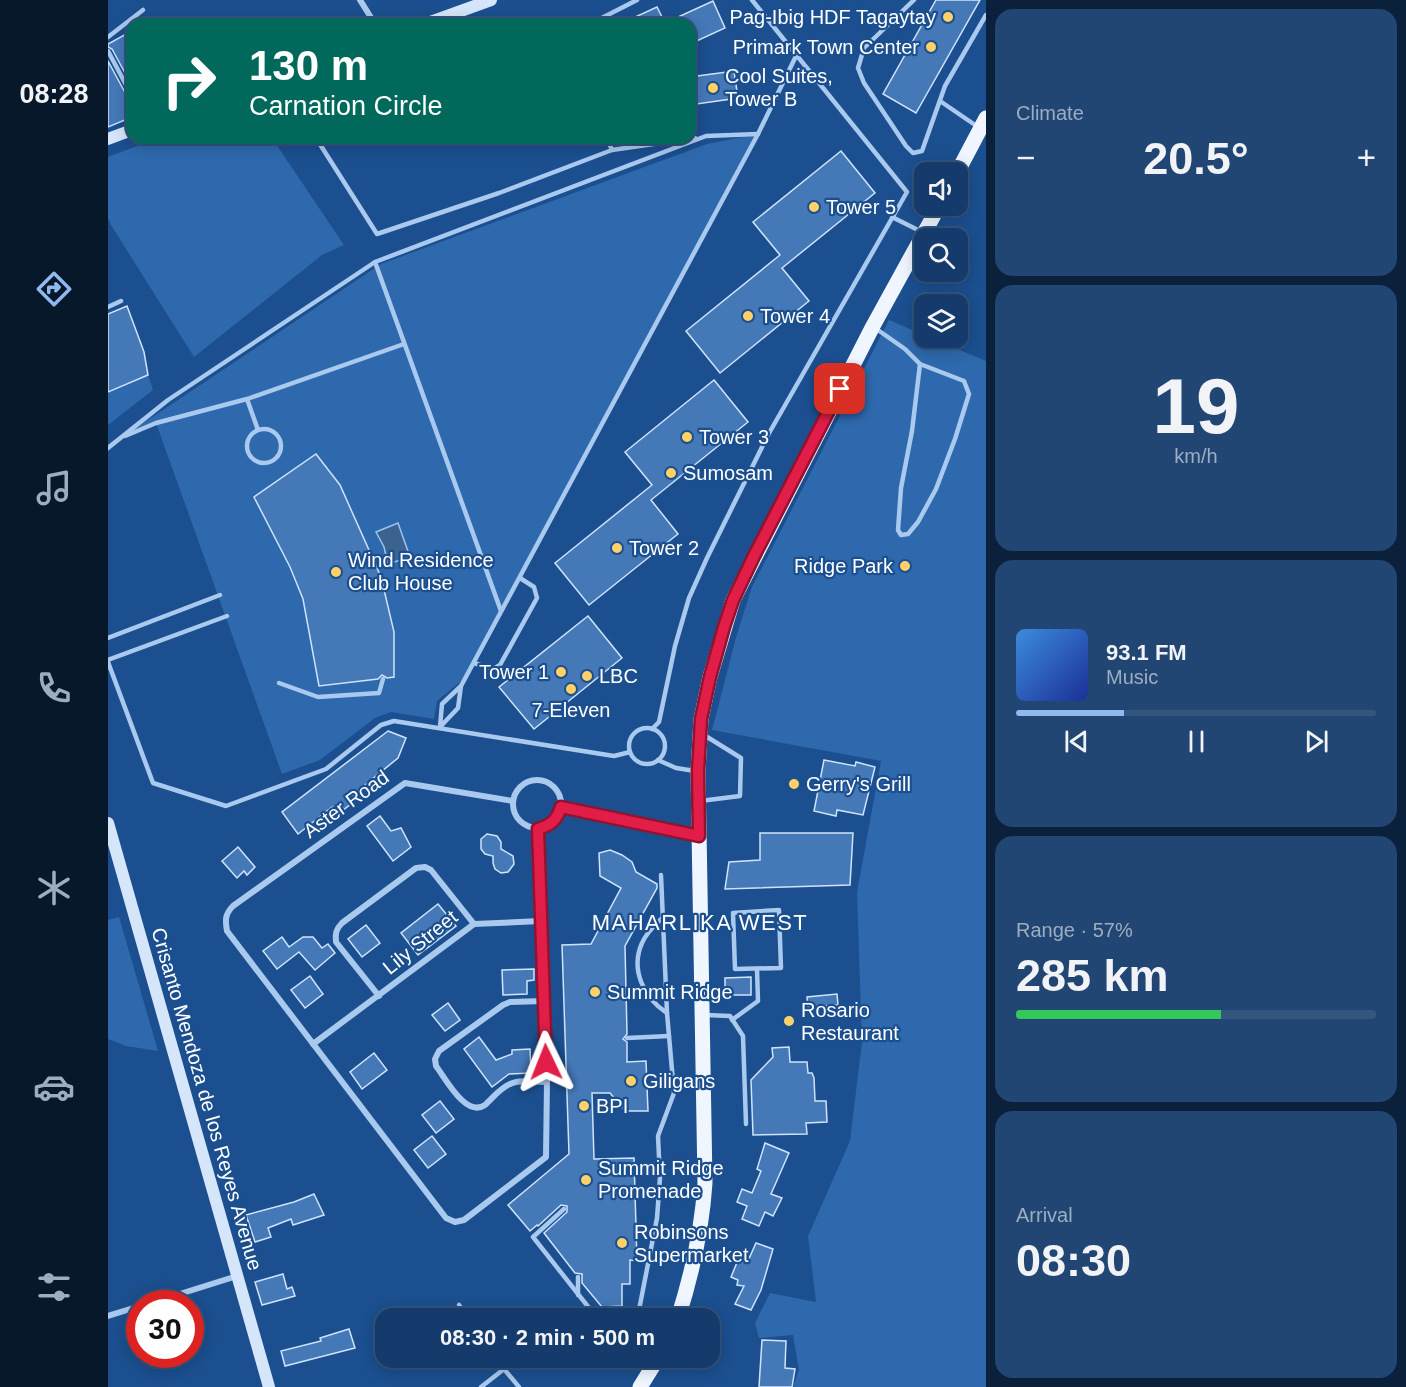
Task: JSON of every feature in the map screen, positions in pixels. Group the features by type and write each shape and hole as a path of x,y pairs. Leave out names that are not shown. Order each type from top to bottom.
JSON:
{"main road":[{"path":"442,18 491,0"},
{"path":"963,162 983,123"},
{"path":"108,139 126,132"},
{"path":"681,1308 689,1284 704,1205 706,1146 698,771 700,732 710,677 733,600 873,326 914,251"},
{"name":"Crisanto Mendoza de los Reyes Avenue","path":"108,823 269,1387"},
{"path":"640,1387 652,1368"}],"street":[{"path":"360,0 371,18"},
{"path":"536,780 544,781 557,791 561,807 554,822 538,829 519,821 515,815 513,801 515,793 521,786 536,780"},
{"name":"Aster Road","path":"313,1044 228,932 227,913 233,906 405,783 513,801"},
{"path":"561,807 699,836"},
{"path":"379,996 313,1044 446,1218 455,1222 464,1220 546,1157 547,1082 538,829"},
{"name":"Lily Street","path":"424,867 432,870 474,924 379,996 336,942 335,935 342,923 416,868 424,867"},
{"path":"474,924 541,921"},
{"path":"544,1001 510,1002 503,1005 439,1051 435,1059 436,1066 465,1105 474,1109 482,1107 509,1084 547,1082"},
{"path":"192,1290 237,1276"},
{"path":"108,1316 126,1310"}],"lane":[{"path":"602,18 637,0"},
{"path":"652,729 659,722 675,646 689,598 707,558 768,435 907,192 752,0"},
{"path":"914,0 864,48 858,68 864,84 913,153 922,151 945,86 986,15"},
{"path":"134,18 144,10"},
{"path":"108,38 126,24"},
{"path":"108,51 126,85"},
{"path":"440,728 442,704 461,686 474,663 759,134 796,56"},
{"path":"940,101 983,123"},
{"path":"696,137 759,134"},
{"path":"696,140 706,136"},
{"path":"320,144 376,234 499,193 612,150 652,144"},
{"path":"610,144 612,150"},
{"path":"108,448 168,400 375,261 685,144"},
{"path":"892,217 914,228"},
{"path":"375,261 501,611"},
{"path":"108,307 121,301"},
{"path":"873,326 905,349 920,364 964,381 969,394 936,489 918,522 908,534 901,535 898,530 901,488 912,431 920,364"},
{"path":"119,438 156,423 247,399 404,344"},
{"path":"247,399 258,430"},
{"path":"258,430 274,432 280,441 278,457 268,463 257,461 249,454 248,442 258,430"},
{"path":"474,663 493,669 500,665 537,598 534,587 520,578"},
{"path":"108,638 220,595"},
{"path":"227,616 108,661 153,783 226,806 326,769 381,724 394,721 614,756 630,752"},
{"path":"279,683 318,697 379,693 384,679"},
{"path":"440,728 458,708 461,686"},
{"path":"641,729 652,729 661,736 665,746 664,751 658,760 642,764 630,752 632,736 641,729"},
{"path":"698,801 740,796 741,758 700,732"},
{"path":"658,760 675,768 698,771"},
{"path":"639,1308 660,1195 658,1136 674,1093 667,1013 661,875"},
{"path":"778,910 781,968 757,969 735,969 733,913 778,910"},
{"path":"663,917 642,942 639,955 639,975 645,993 655,1005 667,1013"},
{"path":"732,1020 758,1001 757,969"},
{"path":"703,1015 730,1016 743,1036 746,1124"},
{"path":"627,1038 669,1036"},
{"path":"564,1209 533,1236 589,1308"},
{"path":"578,1277 578,1295"},
{"path":"481,1387 504,1369 519,1387"}],"shaded area":[{"path":"758,134 466,677 437,701 434,719 391,712 375,718 320,760 282,774 156,423 127,434 381,264 707,144"},
{"path":"142,144 276,144 344,245 322,255 194,357 111,225 108,218 108,157"},
{"path":"889,320 914,331 914,348 955,348 986,361 986,1387 793,1387 799,1370 793,1335 759,1338 755,1323 770,1293 816,1302 808,1236 850,1141 862,1042 857,892 881,761 712,730 752,587"},
{"path":"148,375 153,390 108,425 108,392"},
{"path":"398,523 410,557 388,564 384,547 376,532"},
{"path":"119,917 158,1051 126,1046 108,1039 108,920"}],"building":[{"name":"Primark Town Center","path":"936,0 980,0 916,113 883,94"},
{"path":"713,1 725,28 696,41 696,18 676,18"},
{"path":"657,7 662,18 633,18"},
{"path":"126,34 126,75 112,49 108,47 108,44"},
{"path":"108,61 126,94 126,120 108,127"},
{"name":"Cool Suites, Tower B","path":"734,71 738,98 696,104 696,76"},
{"path":"841,151 875,193 782,268 809,301 720,373 686,331 780,255 753,222"},
{"path":"127,306 144,352 148,375 108,392 108,314"},
{"path":"714,380 748,422 651,500 678,534 589,605 555,563 652,485 625,452"},
{"name":"Wind Residence Club House","path":"316,454 340,485 381,577 394,632 394,677 387,678 382,675 378,679 319,686 303,599 290,567 254,497"},
{"name":"Tower 1","path":"588,616 622,658 534,729 499,687"},
{"path":"388,731 406,738 398,758 353,795 356,800 337,815 332,807 298,834 282,812"},
{"path":"824,760 855,766 856,762 875,767 863,815 837,810 836,816 814,811"},
{"path":"380,816 391,831 401,828 411,847 393,861 367,826"},
{"path":"760,833 853,833 850,885 725,889 729,862 760,860"},
{"path":"487,834 497,836 501,842 501,849 513,856 514,864 508,872 501,873 495,869 493,856 485,854 481,849 481,839"},
{"path":"238,847 255,867 247,875 244,871 237,878 222,861"},
{"path":"610,850 632,862 636,872 657,884 657,888 625,946 627,1034 623,1039 627,1042 627,1062 646,1061 648,1111 625,1111 610,1093 592,1093 594,1159 634,1158 637,1261 630,1260 630,1284 622,1284 622,1306 602,1307 582,1283 582,1274 575,1273 544,1233 567,1212 567,1206 561,1205 530,1231 508,1205 569,1154 562,945 591,944 621,888 600,876 599,853"},
{"path":"438,904 456,926 418,955 401,933"},
{"path":"366,925 380,943 362,957 348,939"},
{"path":"282,937 289,947 303,937 313,937 322,948 328,944 335,953 315,970 299,952 277,969 263,951"},
{"path":"534,969 534,980 527,981 527,994 503,995 502,970"},
{"path":"310,976 323,994 305,1008 291,990"},
{"path":"751,977 751,995 725,995 725,978"},
{"path":"837,994 838,1005 808,1007 807,997"},
{"path":"448,1003 460,1020 445,1031 432,1015"},
{"path":"479,1037 496,1060 512,1054 512,1050 530,1049 531,1073 509,1074 492,1087 464,1049"},
{"path":"789,1047 790,1062 807,1062 808,1073 812,1073 814,1078 815,1101 826,1101 827,1122 806,1123 807,1134 753,1135 751,1080 773,1057 772,1048"},
{"path":"374,1053 387,1070 362,1089 350,1072"},
{"path":"440,1101 454,1119 436,1133 422,1115"},
{"path":"432,1136 446,1154 428,1168 414,1150"},
{"path":"765,1143 789,1153 771,1194 782,1198 773,1216 765,1212 759,1226 742,1219 747,1206 737,1202 742,1189 752,1193 761,1171 757,1169"},
{"path":"314,1194 324,1215 293,1225 291,1219 268,1228 271,1237 255,1242 246,1215"},
{"path":"756,1243 773,1249 761,1290 751,1310 735,1304 744,1286 737,1285 738,1280 731,1277 738,1260 747,1263"},
{"path":"283,1274 287,1289 292,1287 295,1296 262,1305 255,1282"},
{"path":"349,1329 355,1348 285,1366 281,1351 321,1341 320,1338"},
{"path":"762,1340 786,1341 785,1368 795,1369 792,1387 759,1387"}],"place":[{"name":"Pag-Ibig HDF Tagaytay","path":"948,17"},
{"name":"Primark Town Center","path":"931,47"},
{"name":"Cool Suites, Tower B","path":"713,88"},
{"name":"Tower 5","path":"814,207"},
{"name":"Tower 4","path":"748,316"},
{"name":"Tower 3","path":"687,437"},
{"name":"Sumosam","path":"671,473"},
{"name":"Tower 2","path":"617,548"},
{"name":"Ridge Park","path":"905,566"},
{"name":"Wind Residence Club House","path":"336,572"},
{"name":"Tower 1","path":"561,672"},
{"name":"LBC","path":"587,676"},
{"name":"7-Eleven","path":"571,689"},
{"name":"Gerry's Grill","path":"794,784"},
{"name":"Summit Ridge","path":"595,992"},
{"name":"Rosario Restaurant","path":"789,1021"},
{"name":"Giligans","path":"631,1081"},
{"name":"BPI","path":"584,1106"},
{"name":"Summit Ridge Promenade","path":"586,1180"},
{"name":"Robinsons Supermarket","path":"622,1243"}],"district":[{"name":"MAHARLIKA WEST","path":"700,922"}],"route":[{"path":"546,1062 538,829 554,822 561,807 699,836 698,771 701,719 724,627 733,600 754,556 840,389"}]}
